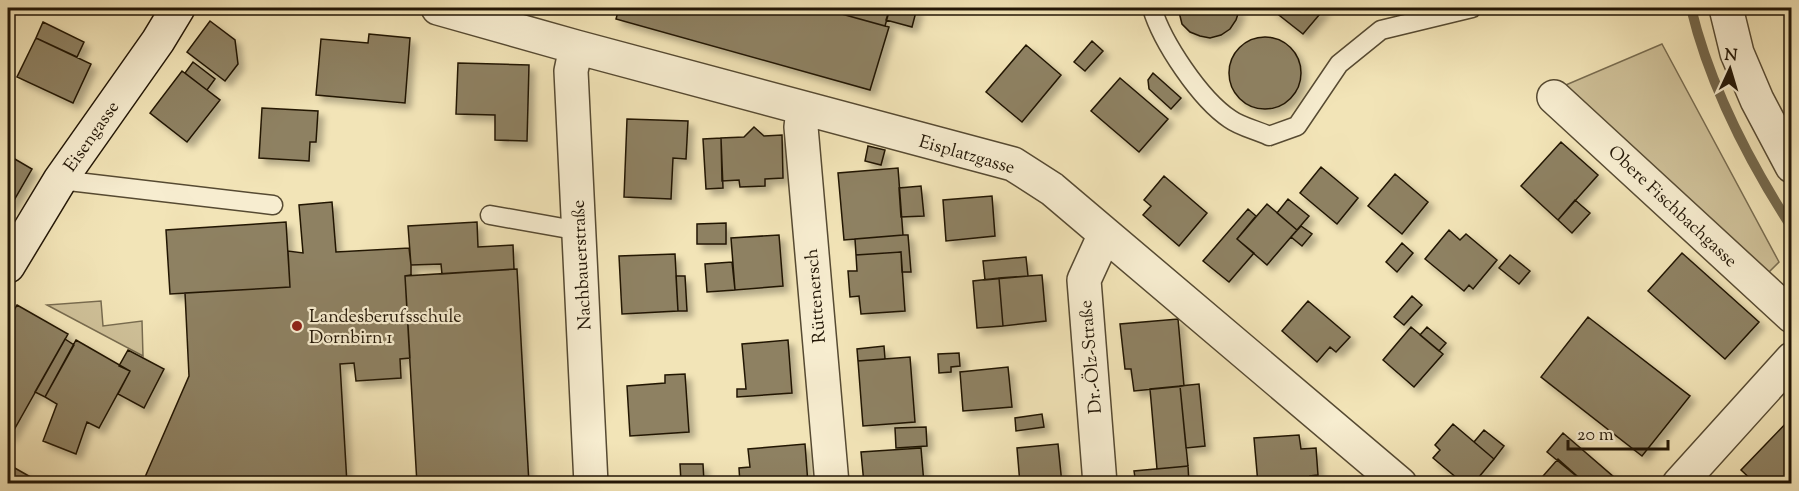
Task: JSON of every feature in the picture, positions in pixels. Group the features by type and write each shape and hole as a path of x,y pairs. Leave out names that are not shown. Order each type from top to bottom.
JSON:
{"street":[{"name":"Eisengasse","path":"10,254 158,41 178,8"},
{"name":"Eisplatzgasse","path":"438,8 576,48 1013,164 1045,183 1400,483"},
{"path":"1726,8 1737,53 1757,100 1791,166"},
{"name":"Nachbauerstraße","path":"576,48 571,71 591,483"},
{"name":"Obere Fischbachgasse","path":"1554,97 1791,316"},
{"name":"Rüttenersch","path":"803,109 801,128 832,483"},
{"name":"Dr.-Ölz-Straße","path":"1100,483 1084,280 1105,234"},
{"path":"1679,483 1791,359"}],"lane":[{"path":"1151,8 1161,32 1197,88 1231,120 1269,136 1298,126 1339,64 1381,30 1472,8"},
{"path":"60,180 273,205"},
{"path":"490,215 580,231"}],"shaded area":[{"path":"1662,44 1779,262 1763,278 1561,87"},
{"path":"101,301 103,326 142,321 143,356 47,305"}],"building":[{"path":"619,8 820,8 889,27 870,90 616,19"},
{"path":"820,8 890,8 885,26"},
{"path":"890,8 917,8 912,27 886,20"},
{"path":"1178,8 1239,8 1239,11 1230,29 1210,38 1190,32 1182,24"},
{"path":"1270,8 1325,8 1303,34"},
{"path":"210,21 235,40 238,64 225,81 187,52"},
{"path":"43,22 84,42 77,57 36,38"},
{"path":"369,34 410,38 405,103 316,95 321,39 368,43"},
{"path":"1265,37 1285,43 1295,53 1301,73 1295,93 1285,103 1265,109 1245,103 1235,93 1229,73 1235,53 1245,43"},
{"path":"36,38 91,64 73,103 17,77"},
{"path":"1092,41 1103,51 1085,71 1074,62"},
{"path":"1026,45 1061,75 1022,122 986,92"},
{"path":"193,62 215,79 207,90 185,73"},
{"path":"458,63 529,65 527,141 495,140 495,115 456,114"},
{"path":"182,71 220,100 187,142 150,113"},
{"path":"1153,73 1181,98 1171,109 1149,89 1148,80"},
{"path":"1120,78 1168,119 1139,152 1091,111"},
{"path":"262,108 318,111 316,142 310,142 309,161 259,158"},
{"path":"627,119 688,121 686,159 673,158 671,199 624,197"},
{"path":"754,127 764,136 782,135 783,178 765,179 765,186 740,187 739,180 722,181 721,138 744,137"},
{"path":"721,138 723,188 706,189 703,139"},
{"path":"1561,142 1598,175 1558,220 1521,186"},
{"path":"868,146 885,150 881,165 865,161"},
{"path":"8,155 32,169 9,209 8,208"},
{"path":"1321,167 1358,198 1337,224 1300,193"},
{"path":"898,168 903,235 844,240 838,173"},
{"path":"1395,174 1428,202 1402,234 1368,206"},
{"path":"1164,176 1207,213 1179,246 1143,215 1151,206 1144,200"},
{"path":"921,186 924,216 901,217 899,188"},
{"path":"992,196 995,236 946,241 943,200"},
{"path":"1288,199 1309,216 1297,230 1277,213"},
{"path":"1575,200 1590,213 1572,233 1558,220"},
{"name":"Landesberufsschule Dornbirn 1","path":"332,202 336,252 409,248 411,265 411,275 405,276 410,358 400,359 401,378 356,381 354,363 340,364 347,484 142,484 189,376 185,293 290,287 288,251 303,253 299,205"},
{"path":"1267,204 1297,230 1267,265 1237,239"},
{"path":"1248,209 1256,216 1237,239 1254,253 1229,282 1203,261"},
{"path":"286,222 290,287 170,294 166,230"},
{"path":"477,222 478,247 513,245 514,269 442,274 441,264 411,265 408,226"},
{"path":"726,223 726,244 697,244 697,224"},
{"path":"1301,226 1312,234 1302,246 1291,237"},
{"path":"1449,230 1460,240 1466,234 1497,260 1473,289 1469,285 1464,291 1425,259"},
{"path":"779,235 783,286 735,290 731,238"},
{"path":"908,235 911,272 902,272 901,252 856,255 855,239"},
{"path":"1402,243 1413,253 1397,272 1386,262"},
{"path":"901,252 905,311 861,314 859,296 850,297 848,271 857,271 856,255"},
{"path":"1682,253 1759,322 1725,359 1648,291"},
{"path":"675,254 678,311 622,314 619,256"},
{"path":"1510,255 1530,271 1519,284 1499,268"},
{"path":"1026,257 1028,276 985,280 983,261"},
{"path":"732,262 735,290 707,292 705,264"},
{"path":"517,269 529,484 417,484 405,276"},
{"path":"1042,275 1046,321 1003,326 999,278"},
{"path":"676,276 685,276 687,311 678,311"},
{"path":"999,278 1003,326 977,328 973,281"},
{"path":"1412,296 1422,305 1404,325 1394,317"},
{"path":"1308,301 1350,337 1336,352 1330,347 1317,362 1282,331"},
{"path":"17,305 68,334 10,437 8,435 8,321"},
{"path":"1588,317 1690,396 1642,456 1541,377"},
{"path":"1178,319 1184,386 1134,391 1131,369 1125,369 1120,324"},
{"path":"1411,327 1443,354 1414,387 1383,360"},
{"path":"1427,327 1446,343 1439,351 1420,335"},
{"path":"65,339 74,345 45,397 35,392"},
{"path":"76,340 130,371 99,428 87,422 76,454 43,441 57,404 45,397"},
{"path":"788,340 792,393 737,397 737,389 746,389 742,344"},
{"path":"884,346 885,359 858,361 857,349"},
{"path":"128,350 164,369 144,408 118,394 130,371 119,366"},
{"path":"959,353 960,366 951,367 951,372 939,373 938,354"},
{"path":"910,357 915,422 863,426 858,361"},
{"path":"1008,367 1012,407 963,411 960,372"},
{"path":"685,374 689,432 630,436 627,386 665,383 665,375"},
{"path":"1199,384 1205,446 1186,448 1180,386"},
{"path":"1180,386 1188,466 1157,469 1150,389"},
{"path":"1042,414 1044,427 1016,431 1015,418"},
{"path":"1792,417 1792,484 1756,484 1741,470"},
{"path":"1453,424 1494,459 1473,484 1464,484 1433,458 1440,450 1435,445"},
{"path":"926,427 927,446 896,448 895,428"},
{"path":"1484,430 1504,446 1494,459 1474,442"},
{"path":"1563,433 1615,478 1611,484 1586,484 1547,452"},
{"path":"1299,435 1301,449 1316,448 1318,475 1310,476 1310,484 1258,484 1254,438"},
{"path":"805,444 808,484 740,484 739,468 750,467 748,449"},
{"path":"1058,444 1062,484 1020,484 1017,448"},
{"path":"921,448 924,484 864,484 861,452"},
{"path":"1558,459 1586,484 1536,484"},
{"path":"680,464 703,464 704,482 681,482"},
{"path":"1188,466 1189,484 1136,484 1134,471"},
{"path":"13,467 43,484 8,484 8,476"}],"waterway":[{"path":"1691,8 1709,66 1732,122 1760,176 1792,228"}],"place":[{"name":"Landesberufsschule Dornbirn 1","path":"297,326"}]}
